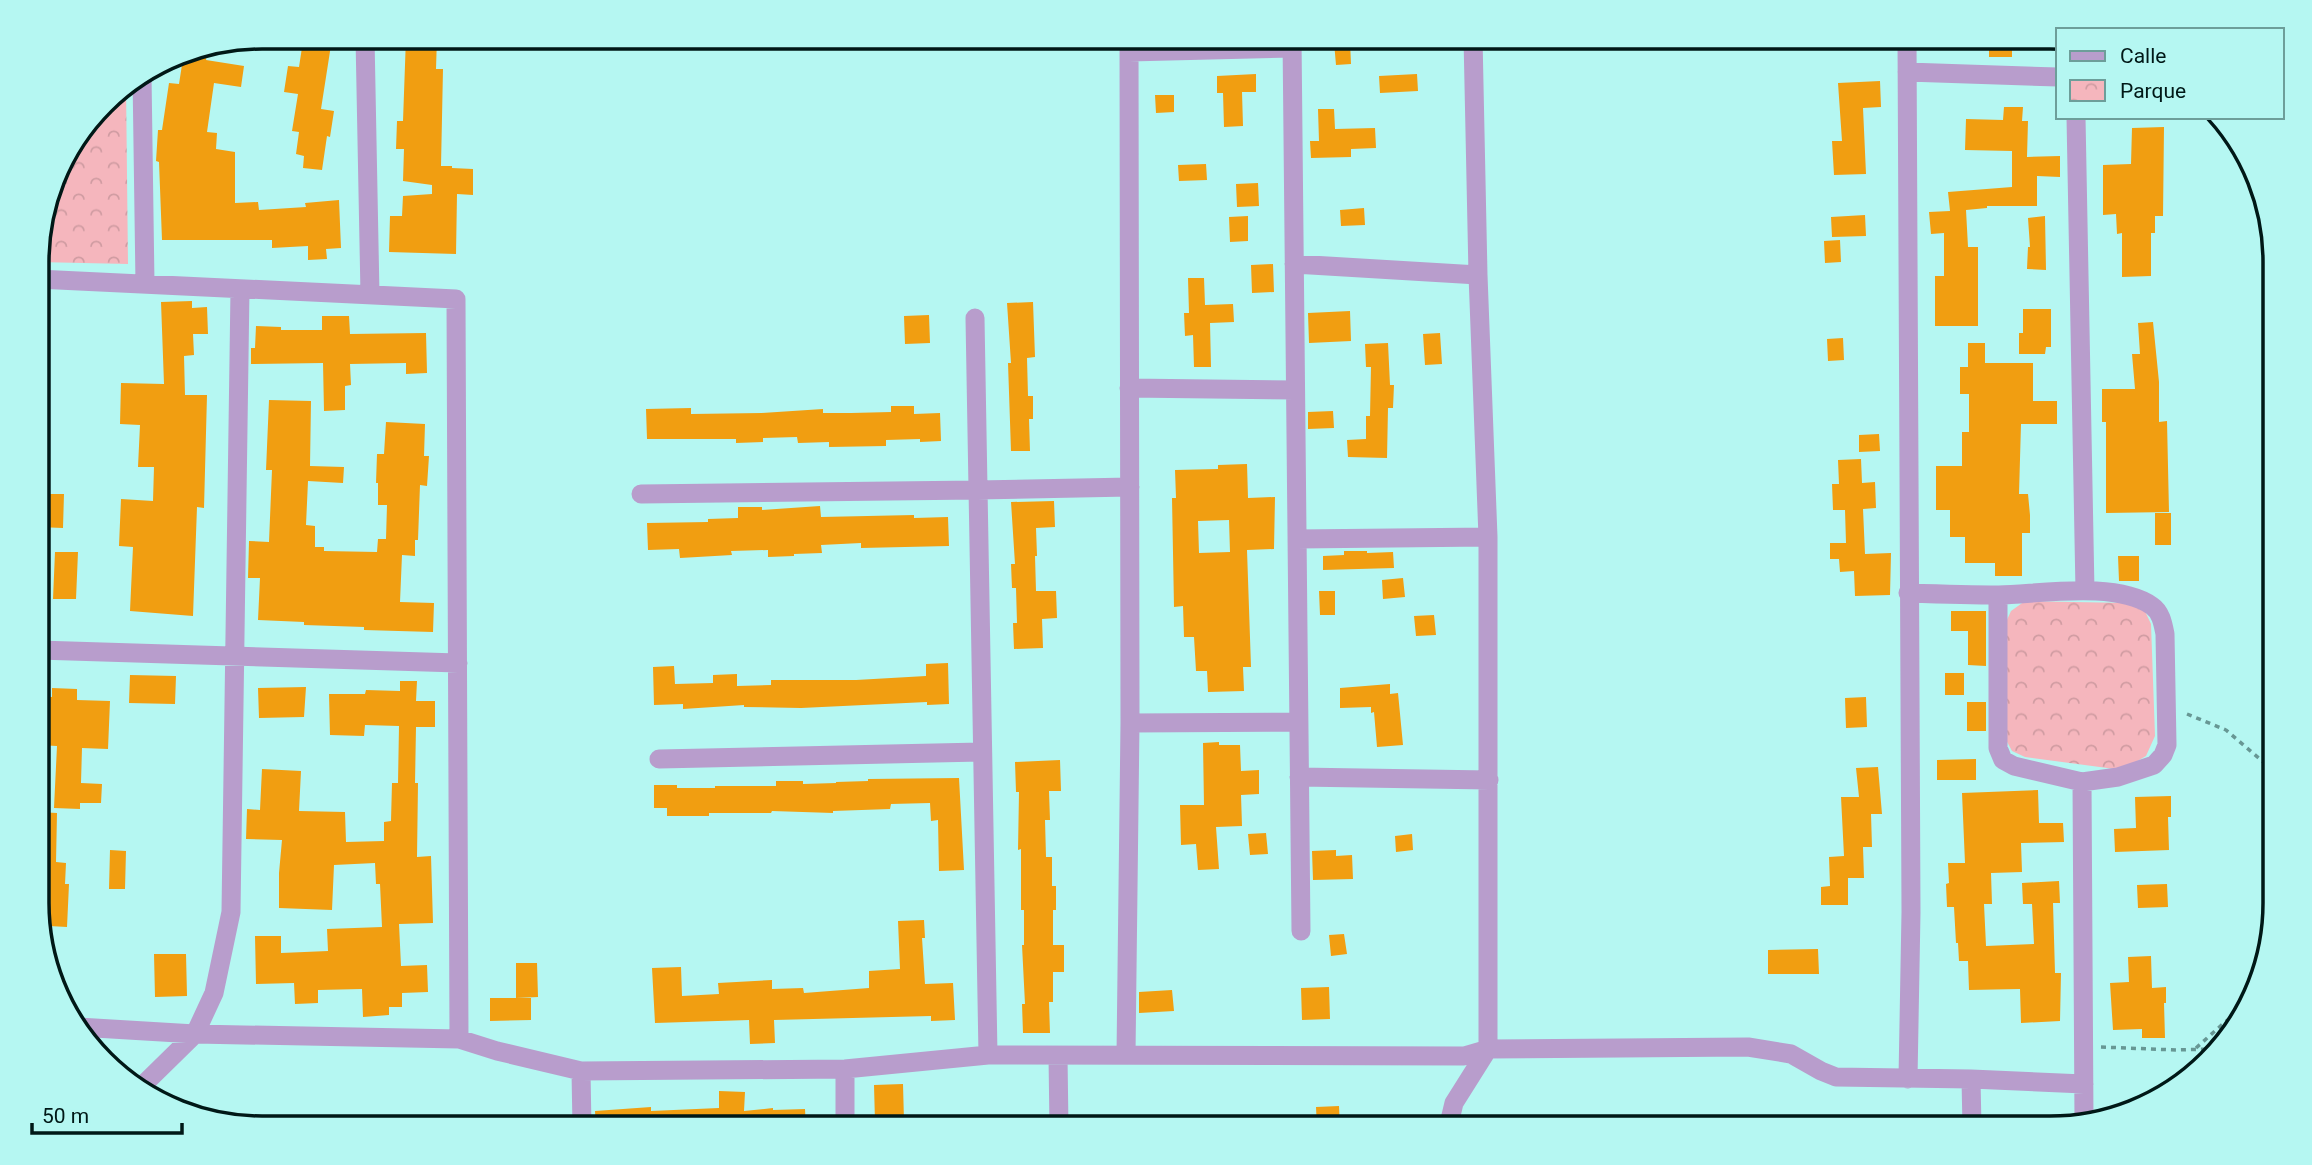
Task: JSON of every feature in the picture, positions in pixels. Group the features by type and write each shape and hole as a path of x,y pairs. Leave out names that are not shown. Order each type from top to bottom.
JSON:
{"street":[{"path":"365,49 370,295"},
{"path":"1126,1055 1130,723 1129,49"},
{"path":"1292,49 1301,931"},
{"path":"1451,1116 1454,1103 1488,1049 1488,537 1473,49"},
{"path":"1907,49 1911,912 1908,1079"},
{"path":"1907,72 2056,77"},
{"path":"142,86 145,284"},
{"path":"2076,119 2085,591"},
{"path":"1294,264 1478,275"},
{"path":"49,280 456,299 459,1039"},
{"path":"147,1082 195,1034 215,993 231,912 240,289"},
{"path":"975,318 988,1055"},
{"path":"1129,388 1295,390"},
{"path":"640,494 977,491 1130,486"},
{"path":"1297,539 1488,537"},
{"path":"1908,593 1998,595 2085,591 2118,594 2154,607 2162,619 2165,634 2167,746 2154,765 2118,777 2082,782 2014,766 2003,760 1998,748 1998,595"},
{"path":"49,650 458,663"},
{"path":"1130,723 1299,722"},
{"path":"659,759 981,752"},
{"path":"1299,777 1489,780"},
{"path":"2082,782 2084,1113"},
{"path":"90,1028 195,1034 459,1039 581,1071 845,1069 988,1055 1464,1056 1488,1049 1748,1047 1791,1054 1836,1077 2084,1084"},
{"path":"1058,1056 1059,1116"},
{"path":"845,1069 845,1116"},
{"path":"581,1071 582,1116"},
{"path":"1971,1079 1972,1116"}],"path":[{"path":"2166,704 2226,730 2263,762"},
{"path":"2194,1050 2228,1019"},
{"path":"2085,1046 2204,1049"}],"green space":[{"path":"126,99 128,264 49,262 56,207 65,181 85,144 102,122"},
{"path":"2025,601 2129,603 2144,609 2151,624 2155,736 2146,756 2122,770 2025,757 2012,751 2005,738 2006,622 2011,611"}],"building":[{"path":"302,49 330,49 321,109 334,111 322,170 303,168 304,156 296,154 299,132 292,131 298,94 284,92 288,66 299,67"},
{"path":"406,49 437,49 436,69 443,69 441,166 473,169 473,195 457,194 456,254 389,252 390,216 402,216 403,196 432,194 432,185 403,181 404,149 396,149 397,121 403,121"},
{"path":"1335,49 1350,49 1351,64 1336,65"},
{"path":"1989,49 2012,49 2012,57 1989,57"},
{"path":"207,56 206,60 244,66 241,87 214,83 207,132 217,133 216,149 235,152 235,203 258,202 259,210 306,207 305,203 339,200 341,248 326,249 327,259 308,260 308,246 272,248 272,240 162,240 159,162 156,161 158,130 162,130 169,83 179,84 182,65"},
{"path":"1256,74 1256,92 1242,92 1243,126 1224,127 1223,93 1217,93 1217,76"},
{"path":"1417,74 1418,91 1380,93 1379,76"},
{"path":"1880,81 1881,107 1863,108 1866,174 1834,175 1832,141 1842,141 1838,83"},
{"path":"1155,95 1174,95 1174,112 1156,113"},
{"path":"2004,107 2023,107 2022,121 2028,121 2027,157 2060,156 2060,177 2037,176 2037,206 1987,206 1966,210 1968,247 1978,247 1978,326 1935,326 1935,276 1944,276 1944,233 1931,234 1929,212 1950,211 1948,192 2012,187 2012,151 1965,150 1966,119 2003,120"},
{"path":"1318,109 1334,109 1335,129 1375,128 1376,148 1351,149 1351,157 1311,158 1310,141 1319,141"},
{"path":"2164,127 2163,216 2155,216 2155,233 2151,233 2151,276 2122,277 2122,233 2117,234 2116,214 2103,215 2103,165 2131,164 2132,128"},
{"path":"1206,164 1207,180 1179,181 1178,165"},
{"path":"1258,183 1259,206 1237,207 1236,184"},
{"path":"1364,208 1365,225 1341,226 1340,210"},
{"path":"1865,215 1866,236 1832,237 1831,217"},
{"path":"1248,216 1248,241 1230,242 1229,217"},
{"path":"2045,216 2046,270 2027,269 2030,247 2028,218"},
{"path":"1840,240 1841,262 1825,263 1824,241"},
{"path":"1273,264 1274,292 1252,293 1251,265"},
{"path":"1188,278 1204,278 1205,305 1233,304 1234,322 1210,323 1211,367 1194,367 1193,335 1185,336 1184,313 1189,313"},
{"path":"192,301 192,308 207,307 208,334 193,334 194,355 184,356 185,395 207,395 204,508 197,507 193,616 130,611 133,547 119,546 121,499 153,501 154,467 138,467 140,425 120,424 121,383 164,384 161,302"},
{"path":"1033,302 1035,357 1027,358 1028,396 1033,396 1033,419 1029,419 1030,451 1011,451 1008,363 1011,363 1007,303"},
{"path":"2023,309 2051,309 2051,347 2046,347 2045,354 2019,354 2019,333 2023,333"},
{"path":"1350,311 1351,341 1309,343 1308,313"},
{"path":"929,315 930,343 905,344 904,316"},
{"path":"322,316 349,316 350,334 426,333 427,373 406,374 406,363 350,364 351,385 345,386 345,410 324,411 323,363 251,364 256,326 281,327 281,330 322,330"},
{"path":"2153,322 2159,382 2159,422 2167,421 2169,512 2106,513 2106,422 2102,422 2102,389 2135,389 2132,354 2140,354 2138,323"},
{"path":"1440,333 1442,364 1425,365 1423,334"},
{"path":"1843,338 1844,360 1828,361 1827,339"},
{"path":"1388,343 1390,385 1394,385 1393,408 1388,408 1387,458 1348,457 1347,440 1366,439 1366,416 1370,416 1371,367 1366,367 1365,344"},
{"path":"1968,343 1985,343 1985,363 2033,363 2033,401 2057,401 2057,424 2021,424 2019,494 2028,494 2030,515 2030,533 2022,533 2022,576 1995,576 1995,563 1965,563 1965,537 1950,537 1950,510 1936,510 1936,466 1962,466 1962,432 1969,432 1969,394 1960,394 1960,367 1968,367"},
{"path":"269,400 311,401 310,466 344,467 343,483 308,481 306,525 315,526 315,547 324,547 324,551 377,552 378,539 386,539 387,505 378,505 376,483 377,454 384,454 386,422 425,424 424,456 429,456 427,486 420,485 415,556 402,555 400,602 434,603 433,632 364,630 364,627 258,620 260,578 248,578 249,541 269,542 272,470 266,470"},
{"path":"891,406 914,406 914,414 940,413 941,441 886,440 886,446 829,447 829,442 798,443 797,437 763,438 763,442 736,443 736,439 647,439 646,409 691,408 691,414 823,409 823,413 851,413 891,412"},
{"path":"1333,411 1334,428 1308,429 1308,412"},
{"path":"1879,434 1880,451 1859,452 1859,435"},
{"path":"1861,459 1862,483 1875,482 1876,508 1863,509 1865,554 1891,553 1890,595 1855,596 1854,571 1840,572 1839,559 1830,559 1830,543 1846,543 1845,510 1833,510 1832,484 1839,484 1838,460"},
{"path":"1247,464 1248,498 1275,497 1274,549 1247,550 1251,667 1243,667 1244,691 1208,692 1207,671 1196,671 1194,637 1184,637 1183,606 1174,607 1172,498 1176,498 1175,470 1218,469 1218,465","holes":["1229,520 1230,552 1199,553 1198,521"]},
{"path":"49,494 64,494 63,528 49,527"},
{"path":"1054,501 1055,527 1036,528 1035,556 1036,591 1056,591 1057,618 1042,619 1043,648 1014,649 1013,623 1017,623 1016,588 1012,588 1011,564 1015,564 1011,502"},
{"path":"820,506 821,517 948,517 949,546 861,548 861,543 821,545 822,553 768,557 768,550 731,551 732,555 680,558 679,549 648,550 647,523 708,522 708,519 738,518 738,507 762,507 762,510"},
{"path":"2155,513 2171,513 2171,545 2155,545"},
{"path":"1344,551 1393,552 1394,568 1323,570 1323,556 1344,555"},
{"path":"55,552 78,552 76,599 53,599"},
{"path":"2118,556 2139,556 2139,581 2119,581"},
{"path":"1403,578 1405,597 1383,599 1382,580"},
{"path":"1319,591 1335,591 1335,615 1320,615"},
{"path":"1951,611 1986,611 1986,666 1968,665 1968,631 1951,631"},
{"path":"1434,615 1436,635 1416,636 1414,616"},
{"path":"948,663 949,704 927,705 927,702 801,708 744,705 683,709 683,704 654,705 653,667 674,666 675,684 713,683 713,675 737,674 737,686 771,685 771,680 856,680 926,676 926,664"},
{"path":"1945,673 1964,673 1964,695 1945,695"},
{"path":"130,675 176,676 175,704 129,703"},
{"path":"400,681 417,681 416,701 435,701 435,727 416,727 415,783 418,783 417,857 431,856 433,923 399,924 401,966 427,965 428,992 402,993 402,1007 389,1007 389,1015 363,1017 362,989 318,990 318,1003 295,1004 294,983 256,984 255,936 281,936 281,953 328,951 327,929 382,927 380,884 376,884 375,863 334,865 332,910 279,908 282,840 246,839 247,809 260,810 262,769 301,771 299,811 345,812 346,842 384,841 384,822 391,821 392,783 398,783 399,726 365,725 364,736 330,735 329,694 365,694 366,690 400,691"},
{"path":"1390,684 1390,694 1398,693 1403,745 1377,747 1374,712 1371,713 1371,707 1340,708 1340,688"},
{"path":"306,687 304,717 259,718 258,688"},
{"path":"52,688 77,689 77,700 110,701 108,749 82,748 81,783 102,784 101,803 80,803 80,809 54,808 57,746 49,746 49,697 52,697"},
{"path":"1866,697 1867,727 1846,728 1845,698"},
{"path":"1967,702 1986,702 1986,731 1967,731"},
{"path":"1219,742 1219,745 1240,745 1241,771 1259,770 1259,794 1241,795 1242,826 1216,827 1219,869 1198,870 1196,844 1181,845 1180,805 1204,805 1203,743"},
{"path":"1976,759 1976,780 1937,780 1937,760"},
{"path":"1060,760 1061,791 1049,791 1050,820 1045,820 1046,857 1052,857 1052,886 1056,886 1053,945 1064,945 1064,972 1053,972 1053,1002 1049,1002 1050,1033 1023,1033 1024,910 1021,910 1019,792 1016,792 1015,762"},
{"path":"1878,767 1882,814 1871,814 1872,847 1863,847 1864,878 1848,878 1848,905 1821,905 1821,887 1830,886 1829,857 1844,856 1841,797 1859,797 1856,768"},
{"path":"959,778 964,870 939,871 938,820 931,821 930,803 891,804 890,809 833,813 772,811 709,813 709,816 667,816 667,808 654,808 654,785 715,788 776,786 776,781 803,781 803,784 868,779"},
{"path":"2038,790 2039,823 2063,823 2064,842 2021,843 2022,872 1991,873 1992,904 1984,904 1986,946 2034,944 2032,904 2023,904 2022,883 2059,881 2060,903 2053,903 2055,973 2061,973 2060,1021 2021,1023 2020,989 1969,990 1968,961 1959,961 1954,907 1947,907 1946,884 1949,883 1948,863 1965,863 1962,793"},
{"path":"2171,796 2171,817 2168,817 2169,850 2115,852 2114,829 2136,828 2135,797"},
{"path":"49,813 57,813 56,862 66,863 65,884 69,884 67,927 51,926"},
{"path":"1266,833 1268,854 1250,855 1248,834"},
{"path":"1412,834 1413,850 1396,852 1395,836"},
{"path":"110,850 126,851 125,889 109,889"},
{"path":"1336,850 1336,856 1352,855 1353,879 1313,880 1312,851"},
{"path":"2167,884 2168,907 2138,908 2137,885"},
{"path":"924,920 925,938 922,938 925,984 953,983 955,1020 931,1021 931,1016 774,1020 775,1043 750,1044 749,1020 655,1023 652,968 681,967 682,996 719,994 718,983 772,980 772,989 803,988 804,993 869,988 869,971 900,969 898,921"},
{"path":"1344,934 1347,954 1331,956 1329,935"},
{"path":"1818,949 1819,974 1768,974 1768,950"},
{"path":"154,954 186,954 187,996 155,997"},
{"path":"2151,956 2152,988 2166,987 2165,1038 2142,1038 2142,1029 2113,1030 2110,983 2129,982 2128,957"},
{"path":"516,963 537,963 538,997 516,998"},
{"path":"1329,987 1330,1019 1302,1020 1301,988"},
{"path":"1172,990 1174,1011 1139,1013 1139,992"},
{"path":"490,998 531,998 531,1020 490,1021"},
{"path":"903,1084 904,1116 875,1116 874,1085"},
{"path":"719,1091 745,1092 744,1111 805,1109 805,1116 595,1116 595,1111 651,1107 651,1111 719,1108"},
{"path":"1339,1106 1339,1116 1316,1116 1316,1107"}]}
